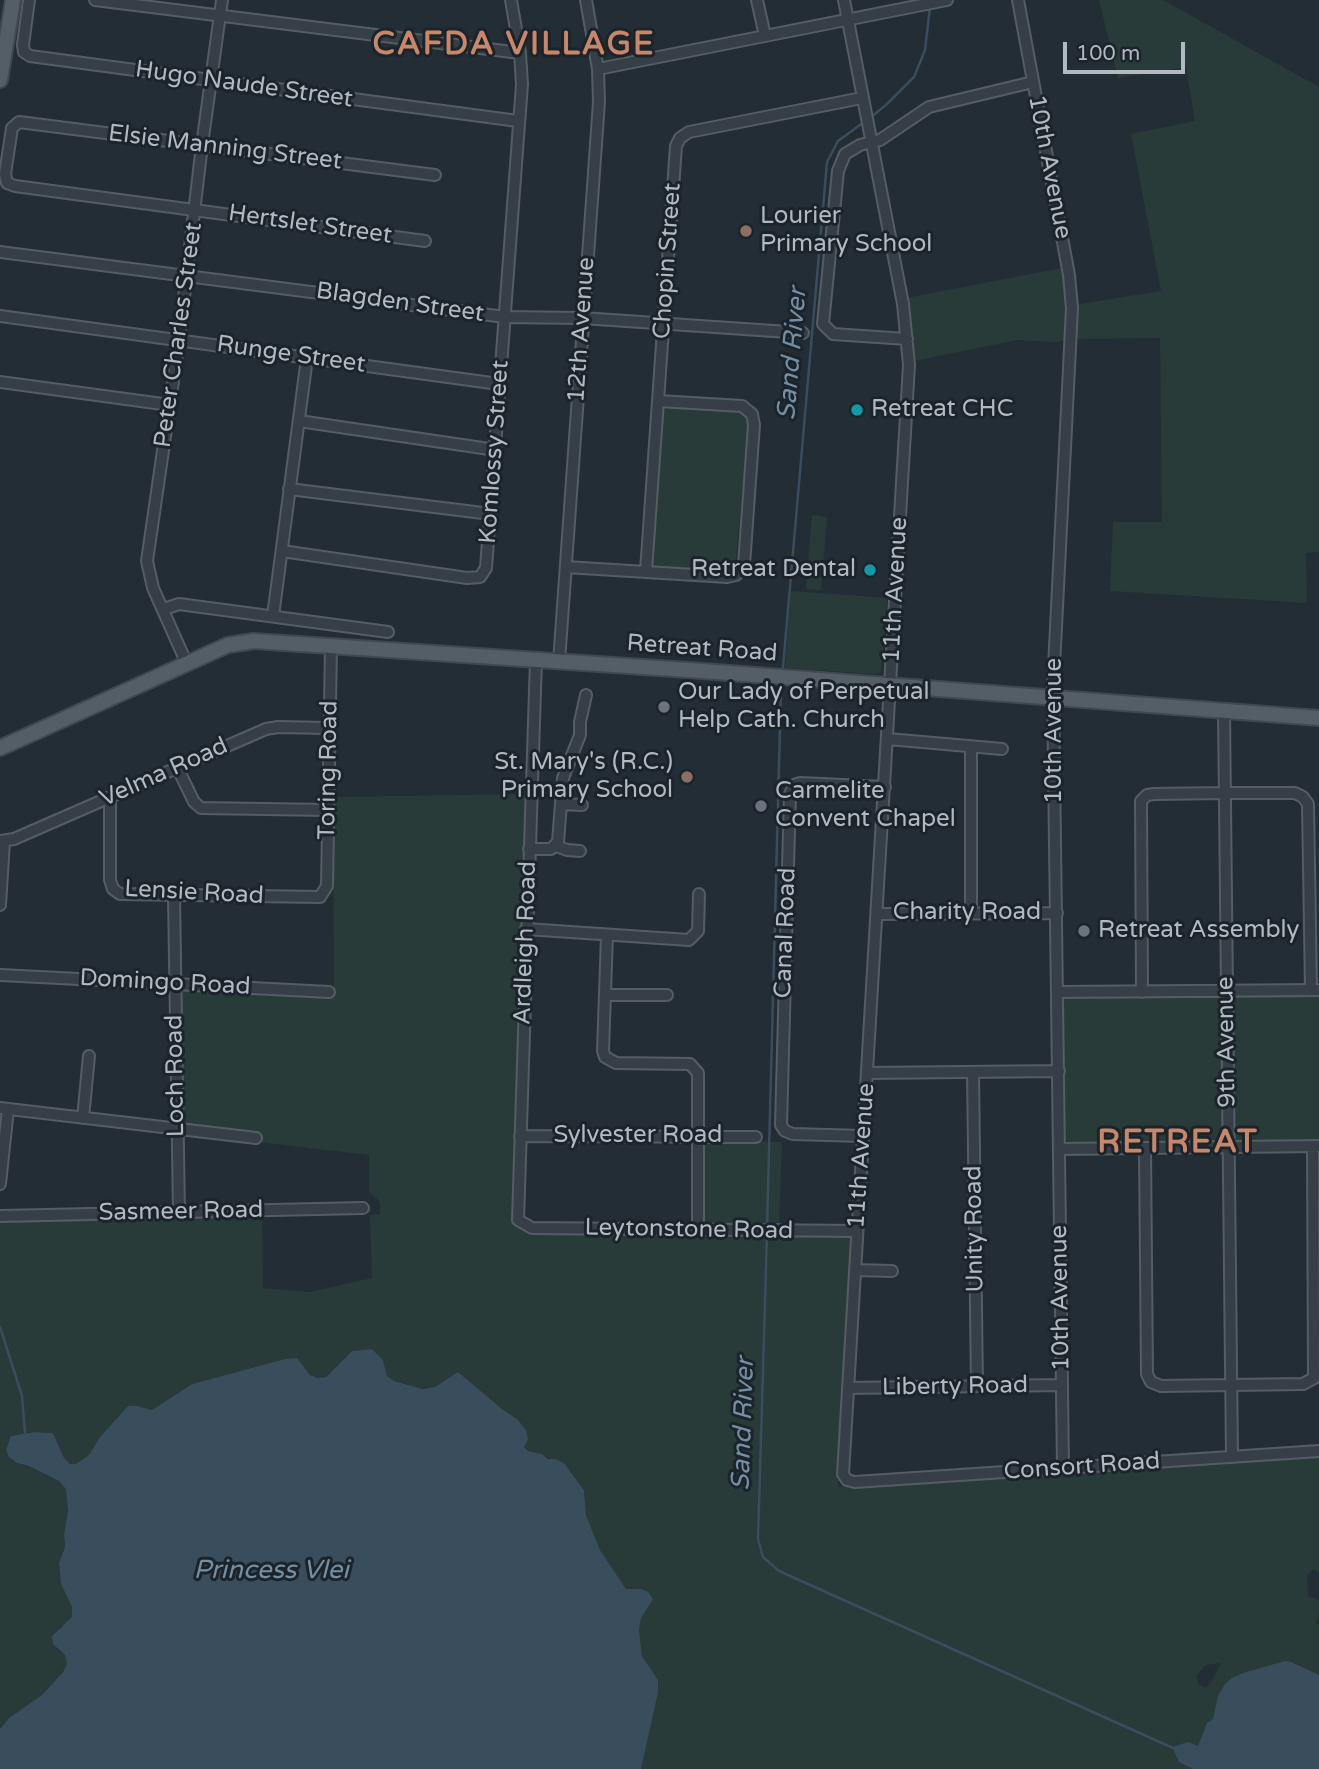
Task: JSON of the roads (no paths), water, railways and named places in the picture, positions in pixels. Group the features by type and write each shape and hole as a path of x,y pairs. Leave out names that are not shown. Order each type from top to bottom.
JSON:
{"main road":[{"path":"0,80 13,0"},
{"name":"Retreat Road","path":"0,748 242,642 536,660 1319,718"},
{"name":"Retreat Road","path":"0,738 93,705"}],"street":[{"name":"Hugo Naude Street","path":"29,0 23,45 26,54 518,121"},
{"path":"95,0 520,53"},
{"name":"Peter Charles Street","path":"187,664 150,579 148,561 222,0"},
{"name":"Komlossy Street","path":"282,551 477,578 486,568 522,84 511,0"},
{"name":"12th Avenue","path":"559,662 599,102 598,69 586,0"},
{"path":"757,0 765,36"},
{"name":"11th Avenue","path":"844,0 907,339 909,365 843,1471 846,1479"},
{"name":"10th Avenue","path":"1018,0 1069,275 1072,309 1054,698 1063,1468"},
{"path":"598,69 944,1"},
{"path":"907,339 833,334 823,324 838,171 845,155 871,139 880,140 929,107 1032,82"},
{"name":"Chopin Street","path":"646,571 676,150 680,138 689,132 862,98"},
{"name":"Elsie Manning Street","path":"15,123 435,175"},
{"name":"Hertslet Street","path":"15,123 5,174 11,185 425,241"},
{"name":"Blagden Street","path":"0,252 505,317 582,318 803,333"},
{"name":"Runge Street","path":"0,316 499,384"},
{"path":"273,616 307,358"},
{"path":"0,382 170,405"},
{"path":"566,566 727,577 736,575 744,565 754,425 752,414 742,406 659,401"},
{"path":"299,421 496,450"},
{"path":"289,489 491,514"},
{"path":"164,609 178,604 388,632"},
{"name":"Toring Road","path":"325,892 331,646"},
{"name":"Ardleigh Road","path":"522,1224 517,1216 536,660"},
{"path":"556,846 563,778 580,735 586,695"},
{"name":"9th Avenue","path":"1224,711 1232,1457"},
{"name":"Velma Road","path":"0,905 2,841 14,839 271,728 328,728"},
{"path":"888,739 1002,749"},
{"path":"971,747 971,913"},
{"path":"177,767 194,802 201,808 328,810"},
{"name":"Canal Road","path":"863,1136 793,1134 785,1131 781,1122 790,791 794,785 800,783 885,787"},
{"path":"1058,992 1142,992 1315,990 1308,804 1303,797 1295,793 1154,794 1141,801 1142,992"},
{"name":"Lensie Road","path":"110,797 110,880 113,889 120,894 313,898 325,892"},
{"path":"561,804 582,804"},
{"path":"529,849 548,850 556,846 580,851"},
{"path":"526,929 692,939 698,931 699,894"},
{"name":"Loch Road","path":"174,896 179,1213"},
{"name":"Charity Road","path":"877,914 1057,913"},
{"path":"607,935 603,1051 610,1061 687,1063 696,1068 699,1076 698,1229"},
{"path":"0,974 0,983"},
{"name":"Domingo Road","path":"0,974 329,992"},
{"path":"605,995 667,995"},
{"path":"83,1118 89,1056"},
{"path":"867,1073 1059,1071"},
{"name":"Unity Road","path":"973,1072 977,1387"},
{"path":"0,1184 4,1109 256,1138"},
{"name":"Sylvester Road","path":"520,1136 756,1137"},
{"path":"1059,1149 1316,1146 1315,1376 1311,1382 1158,1386 1151,1382 1148,1377 1145,1148"},
{"name":"Sasmeer Road","path":"0,1216 363,1208"},
{"name":"Leytonstone Road","path":"522,1224 532,1228 857,1231"},
{"path":"855,1270 891,1271"},
{"name":"Liberty Road","path":"848,1388 1062,1385"},
{"name":"Consort Road","path":"846,1479 855,1482 1319,1451"}],"water":[{"name":"Princess Vlei","path":"372,1349 383,1360 387,1376 394,1381 423,1389 435,1387 458,1372 517,1419 526,1430 528,1439 524,1447 528,1451 564,1463 584,1490 586,1515 600,1550 626,1589 641,1589 648,1592 653,1599 641,1618 639,1630 642,1656 658,1680 658,1692 641,1769 0,1769 0,1729 9,1718 42,1695 63,1672 67,1664 65,1655 53,1644 52,1636 72,1617 72,1607 61,1584 59,1563 65,1547 68,1511 66,1489 59,1481 9,1457 6,1450 11,1436 34,1432 53,1433 64,1458 70,1464 76,1464 89,1455 100,1437 128,1406 152,1410 192,1384 285,1359 297,1358 310,1375 326,1377 352,1351"},
{"path":"1285,1661 1319,1675 1319,1769 1193,1769 1179,1762 1172,1747 1188,1742 1198,1746 1207,1723 1213,1719 1218,1696 1225,1684 1243,1673"}],"waterway":[{"name":"Sand River","path":"870,118 914,77 925,50 930,7"},
{"name":"Sand River","path":"783,667 827,162 838,141 864,122"},
{"name":"Sand River","path":"767,1227 781,688"},
{"name":"Sand River","path":"767,1234 758,1539 763,1557 779,1571 1173,1748"},
{"path":"0,1327 22,1396 25,1433"}],"place":[{"name":"Lourier Primary School","path":"746,231"},
{"name":"Retreat CHC","path":"857,410"},
{"name":"Retreat Dental","path":"870,570"},
{"name":"Our Lady of Perpetual Help Cath. Church","path":"664,707"},
{"name":"St. Mary's (R.C.) Primary School","path":"687,777"},
{"name":"Carmelite Convent Chapel","path":"761,806"},
{"name":"Retreat Assembly","path":"1084,931"}],"district":[{"name":"CAFDA VILLAGE","path":"514,46"},
{"name":"RETREAT","path":"1178,1144"}]}
